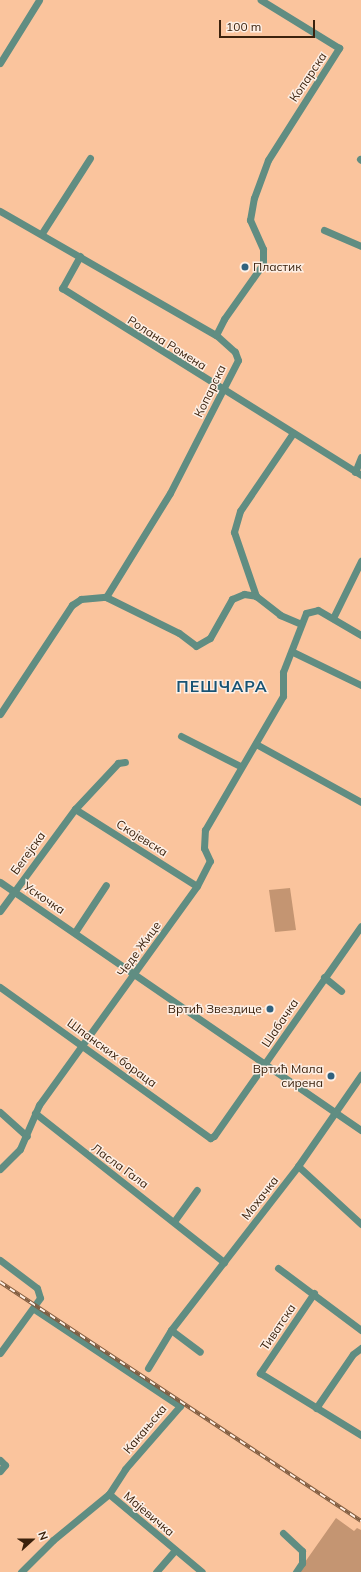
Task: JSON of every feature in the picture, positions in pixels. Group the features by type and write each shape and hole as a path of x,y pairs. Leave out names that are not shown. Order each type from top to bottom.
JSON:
{"street":[{"path":"0,63 39,0"},
{"name":"Копарска","path":"106,597 167,500 238,360 235,352 216,334 224,319 263,264 263,249 250,220 254,198 268,160 339,48 261,0"},
{"path":"42,233 90,158"},
{"path":"0,211 42,233 216,334"},
{"path":"324,230 361,246"},
{"name":"Ролана Ромена","path":"80,256 62,288 223,391 358,473"},
{"path":"256,596 234,538 235,525 251,494 293,433"},
{"path":"358,473 361,458"},
{"path":"333,618 361,561"},
{"path":"0,714 72,605 91,597 106,597 179,633 196,646 210,638 232,599 244,594 256,596 280,615 301,624"},
{"path":"181,736 240,766 256,744 282,696 283,672 293,652 301,624 306,613 312,610 333,618 361,635"},
{"path":"293,652 361,685"},
{"path":"256,744 361,802"},
{"name":"Бегејска","path":"0,911 75,808 118,763 125,762"},
{"name":"Чеде Жице","path":"0,1169 20,1149 27,1136 35,1112 82,1044 197,886 210,861 204,848 206,830 240,766"},
{"name":"Скојевска","path":"75,808 197,886"},
{"name":"Ускочка","path":"0,882 267,1062 361,1130"},
{"path":"76,932 106,885"},
{"name":"Шабачка","path":"210,1138 214,1136 267,1062 324,977 361,926"},
{"path":"324,977 341,991"},
{"name":"Шпанских бораца","path":"0,987 82,1044 210,1138"},
{"name":"Мохачка","path":"148,1368 171,1330 298,1166 335,1110 361,1075"},
{"path":"0,1112 27,1136"},
{"name":"Ласла Гала","path":"35,1112 118,1181 131,1186 175,1220 224,1262"},
{"path":"298,1166 361,1224"},
{"path":"175,1220 197,1190"},
{"path":"0,1260 37,1288 40,1298 34,1309 0,1353"},
{"path":"278,1268 314,1293 361,1330"},
{"name":"Тиватска","path":"314,1293 260,1373 316,1408"},
{"name":"Какањска","path":"21,1572 53,1540 109,1494 125,1469 180,1406 34,1309"},
{"path":"171,1330 200,1352"},
{"path":"361,1348 353,1354 316,1408 361,1433"},
{"path":"0,1460 5,1465 0,1470"},
{"name":"Мајевичка","path":"109,1494 202,1572"},
{"path":"283,1532 302,1551 302,1563 296,1572"},
{"name":"Мајевичка","path":"156,1572 175,1550"}],"shaded area":[{"path":"290,888 296,930 275,932 269,890"},
{"path":"336,1518 354,1531 357,1528 361,1530 361,1572 298,1572"}],"railway":[{"path":"0,1282 361,1521"}],"place":[{"name":"Пластик","path":"245,267"},
{"name":"Вртић Звездице","path":"270,1009"},
{"name":"Вртић Мала сирена","path":"331,1076"}],"district":[{"name":"ПЕШЧАРА","path":"222,686"}]}
